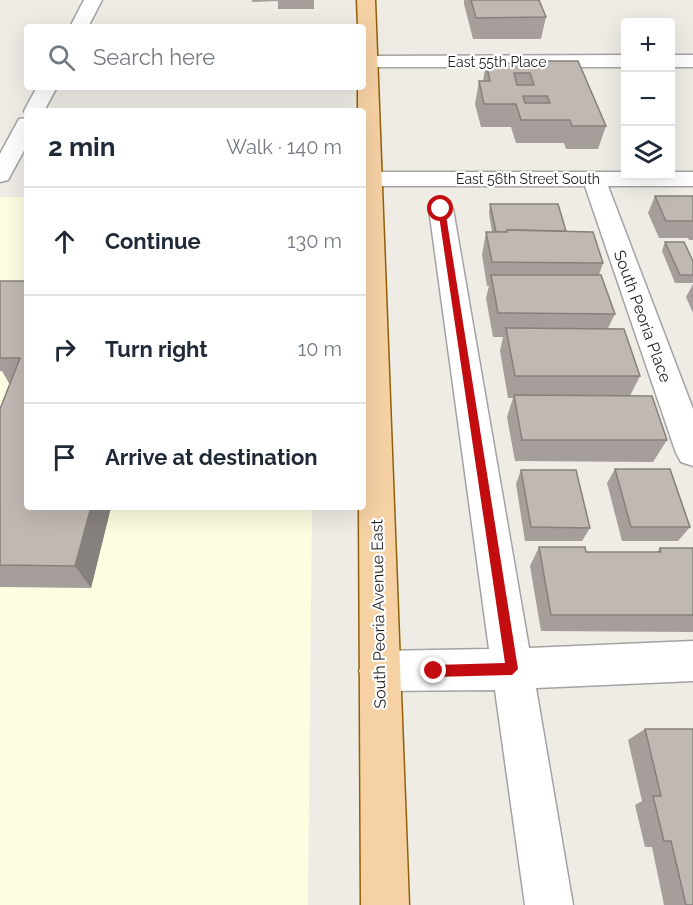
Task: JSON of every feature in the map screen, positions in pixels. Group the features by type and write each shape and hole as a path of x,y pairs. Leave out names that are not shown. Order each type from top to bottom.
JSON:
{"main road":[{"name":"South Peoria Avenue East","path":"366,0 368,62 366,180 385,905"}],"street":[{"path":"81,24 93,0"},
{"path":"675,61 693,61"},
{"name":"East 55th Place","path":"368,62 621,62"},
{"path":"36,108 45,90"},
{"path":"6,178 24,132"},
{"name":"South Peoria Place","path":"594,179 693,453"},
{"name":"East 56th Street South","path":"366,180 693,179"},
{"path":"441,209 549,905"},
{"path":"379,671 512,669 693,661"}],"shaded area":[{"path":"0,197 24,197 24,510 312,510 308,905 0,905"}],"building":[{"path":"471,0 539,0 546,17 476,18"},
{"path":"541,61 578,61 606,126 572,126 570,120 521,120 516,104 484,104 479,81 490,81 486,63 542,63","holes":["514,73 530,73 534,85 517,85","523,96 547,96 550,103 525,103"]},
{"path":"655,196 693,196 693,221 666,221"},
{"path":"490,204 558,204 566,231 507,230 507,232 496,232"},
{"path":"507,230 593,232 603,263 492,262 486,232 507,232"},
{"path":"665,242 684,242 693,261 693,275 680,275"},
{"path":"491,275 601,275 615,314 498,313"},
{"path":"0,281 24,281 24,510 90,510 75,566 0,565 0,409 20,358 0,358"},
{"path":"506,328 624,329 640,376 515,376"},
{"path":"514,395 652,396 667,440 522,440"},
{"path":"615,469 670,469 690,527 631,527"},
{"path":"521,470 576,470 590,528 531,527"},
{"path":"539,547 585,547 586,552 661,552 660,548 693,548 693,615 551,615"},
{"path":"645,729 693,729 693,905 686,905 671,841 664,841 653,796 661,796"}],"route":[{"path":"434,671 512,669 441,209"}]}
